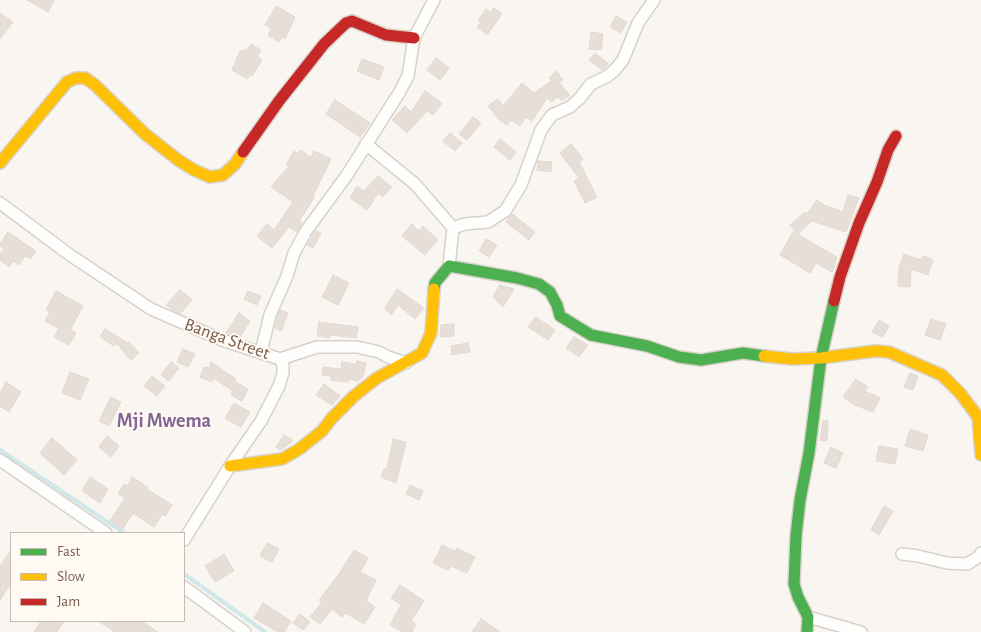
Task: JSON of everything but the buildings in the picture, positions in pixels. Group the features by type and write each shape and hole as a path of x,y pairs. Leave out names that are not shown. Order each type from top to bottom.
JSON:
{"street":[{"path":"261,352 270,315 287,276 294,253 306,231 347,175 399,93 408,76 414,38 434,0"},
{"path":"453,228 465,224 488,222 505,211 521,185 541,130 552,115 570,107 591,84 614,71 623,60 638,23 654,0"},
{"path":"0,162 67,82 76,78 85,78 95,85 144,133 178,160 210,177 223,175 235,164 324,44 346,23 352,21 386,35 414,38"},
{"path":"807,632 808,617 794,584 796,536 800,500 810,452 821,358 840,277 859,223 877,182 888,150 896,136"},
{"path":"230,466 282,459 290,455 322,431 354,396 376,378 422,354 427,345 433,321 436,282 449,266 453,228 415,184 366,144"},
{"name":"Banga Street","path":"0,203 70,255 151,309 222,340 280,359 283,365 283,373 279,386 261,421 230,466 185,538"},
{"path":"449,266 517,278 539,284 550,292 560,316 591,335 647,346 679,357 702,360 743,353 792,359 821,358 875,351 889,352 942,376 960,392 979,417 981,455"},
{"path":"280,359 317,347 357,347 379,352 406,363"},
{"path":"0,475 4,463 105,532"},
{"path":"902,554 947,563 967,564 980,556 981,553"},
{"path":"185,589 245,632"},
{"path":"808,617 861,632"}],"waterway":[{"path":"0,450 123,532"},
{"path":"185,575 265,632"}],"traffic: fast":[{"path":"434,289 435,283 449,266 517,278 539,284 550,292 560,316 591,335 647,346 679,357 701,360 743,353 764,356"},
{"path":"807,632 808,617 794,584 796,536 821,358 834,301"}],"traffic: slow":[{"path":"0,163 67,82 76,78 85,78 95,85 144,133 194,170 210,177 223,175 235,164 243,152"},
{"path":"230,466 282,459 298,450 322,431 354,396 377,378 422,353 431,333 434,289"},
{"path":"764,356 792,359 821,358 875,351 889,352 942,375 960,393 978,417 981,455"}],"traffic: jam":[{"path":"243,152 279,101 324,44 346,23 352,21 386,35 414,38"},
{"path":"834,301 840,277 859,223 877,182 888,150 896,136"}],"district":[{"name":"Mji Mwema","path":"164,421"}]}
